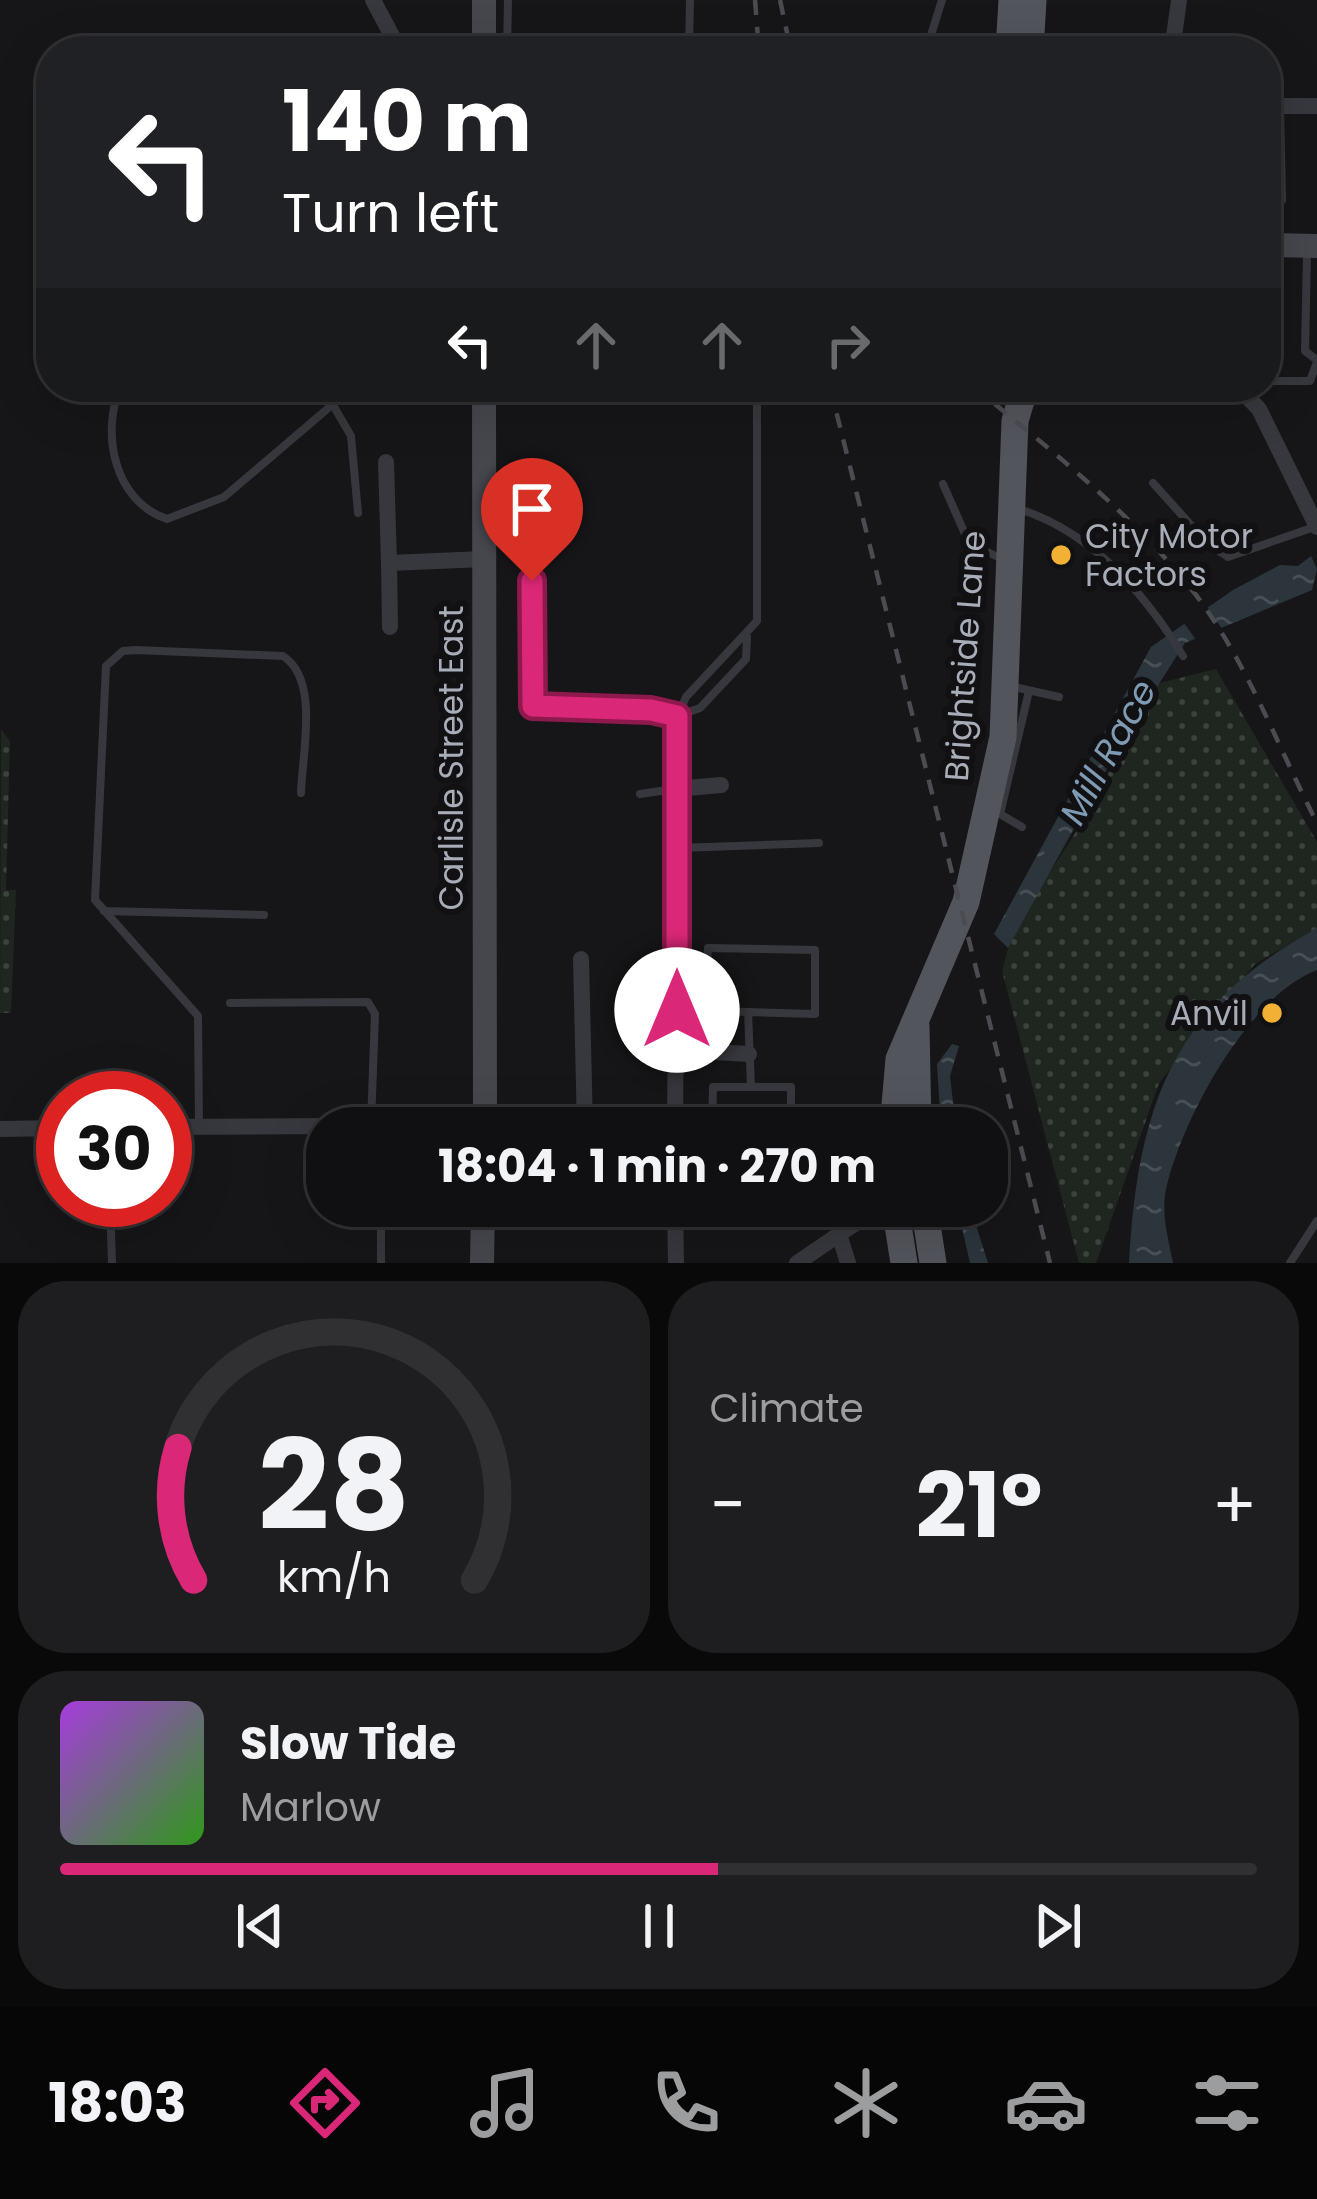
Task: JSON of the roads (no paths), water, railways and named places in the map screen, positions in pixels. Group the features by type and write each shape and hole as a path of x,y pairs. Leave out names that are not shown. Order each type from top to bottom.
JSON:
{"main road":[{"path":"484,0 484,36"},
{"path":"1011,36 1016,1"},
{"path":"1016,1 1026,36"},
{"path":"1281,245 1312,246"},
{"name":"Carlisle Street East","path":"484,402 484,1107"},
{"name":"Brightside Lane","path":"895,1107 899,1059 916,1026 980,853 1016,688 1009,562 1018,402"},
{"path":"916,1026 918,1107"},
{"path":"482,1263 483,1227"},
{"path":"904,1263 914,1227"}],"street":[{"path":"373,0 392,36"},
{"path":"1174,36 1179,0"},
{"path":"1281,106 1317,106"},
{"path":"1253,402 1317,526"},
{"path":"386,462 390,627"},
{"path":"389,563 484,559"},
{"path":"676,1107 678,724"},
{"path":"676,789 721,785"},
{"path":"581,959 585,1107"},
{"path":"677,1050 749,1054"},
{"path":"192,1127 306,1127"},
{"path":"0,1129 36,1128"},
{"path":"675,1227 676,1263"},
{"path":"797,1263 853,1227"},
{"path":"840,1237 848,1263"}],"lane":[{"path":"507,36 508,0"},
{"path":"689,0 689,36"},
{"path":"931,36 943,0"},
{"path":"1281,190 1282,200"},
{"path":"1281,381 1310,381 1317,361 1306,351 1312,246"},
{"path":"116,402 110,429 118,473 142,505 167,519 224,497 337,402"},
{"path":"678,724 686,697 747,637 757,620 757,402"},
{"path":"333,406 351,436 358,513"},
{"path":"1153,483 1207,542 1228,557 1317,526"},
{"path":"943,484 969,543 1009,562"},
{"path":"1011,506 1078,534 1163,623 1183,656"},
{"path":"532,581 533,706 651,710 678,724"},
{"path":"678,724 700,708 746,659 747,637"},
{"path":"199,1127 198,1016 104,911 94,888 106,666 124,651 283,656 292,662 304,685 301,793"},
{"path":"1022,827 1000,814 1016,688 1059,697"},
{"path":"640,794 676,789"},
{"path":"677,848 819,843"},
{"path":"104,911 264,914"},
{"path":"708,948 815,950 815,1014 748,1012 714,1011 707,1004 708,948"},
{"path":"230,1004 368,1002 375,1014 377,1107"},
{"path":"748,1012 751,1087"},
{"path":"713,1107 713,1088 791,1087 791,1107"},
{"path":"1290,1263 1317,1221"},
{"path":"111,1227 112,1263"},
{"path":"381,1227 381,1263"}],"water":[{"name":"Mill Race","path":"1311,556 1317,569 1312,590 1185,643 1120,745 1008,948 994,934 1151,647 1233,590 1280,565 1298,566"},
{"path":"1317,928 1317,970 1291,984 1243,1032 1187,1129 1165,1198 1173,1263 1129,1263 1142,1155 1172,1066 1196,1027 1228,992"},
{"path":"952,1044 959,1046 950,1076 954,1107 940,1107 937,1064"},
{"path":"962,1227 977,1227 988,1263 970,1263"}],"railway":[{"path":"755,0 758,36"},
{"path":"780,0 788,36"},
{"path":"834,402 1050,1263"},
{"path":"992,402 1119,511 1196,595 1247,677 1317,823"}],"place":[{"name":"City Motor Factors","path":"1061,555"},
{"name":"Anvil","path":"1272,1013"}]}
